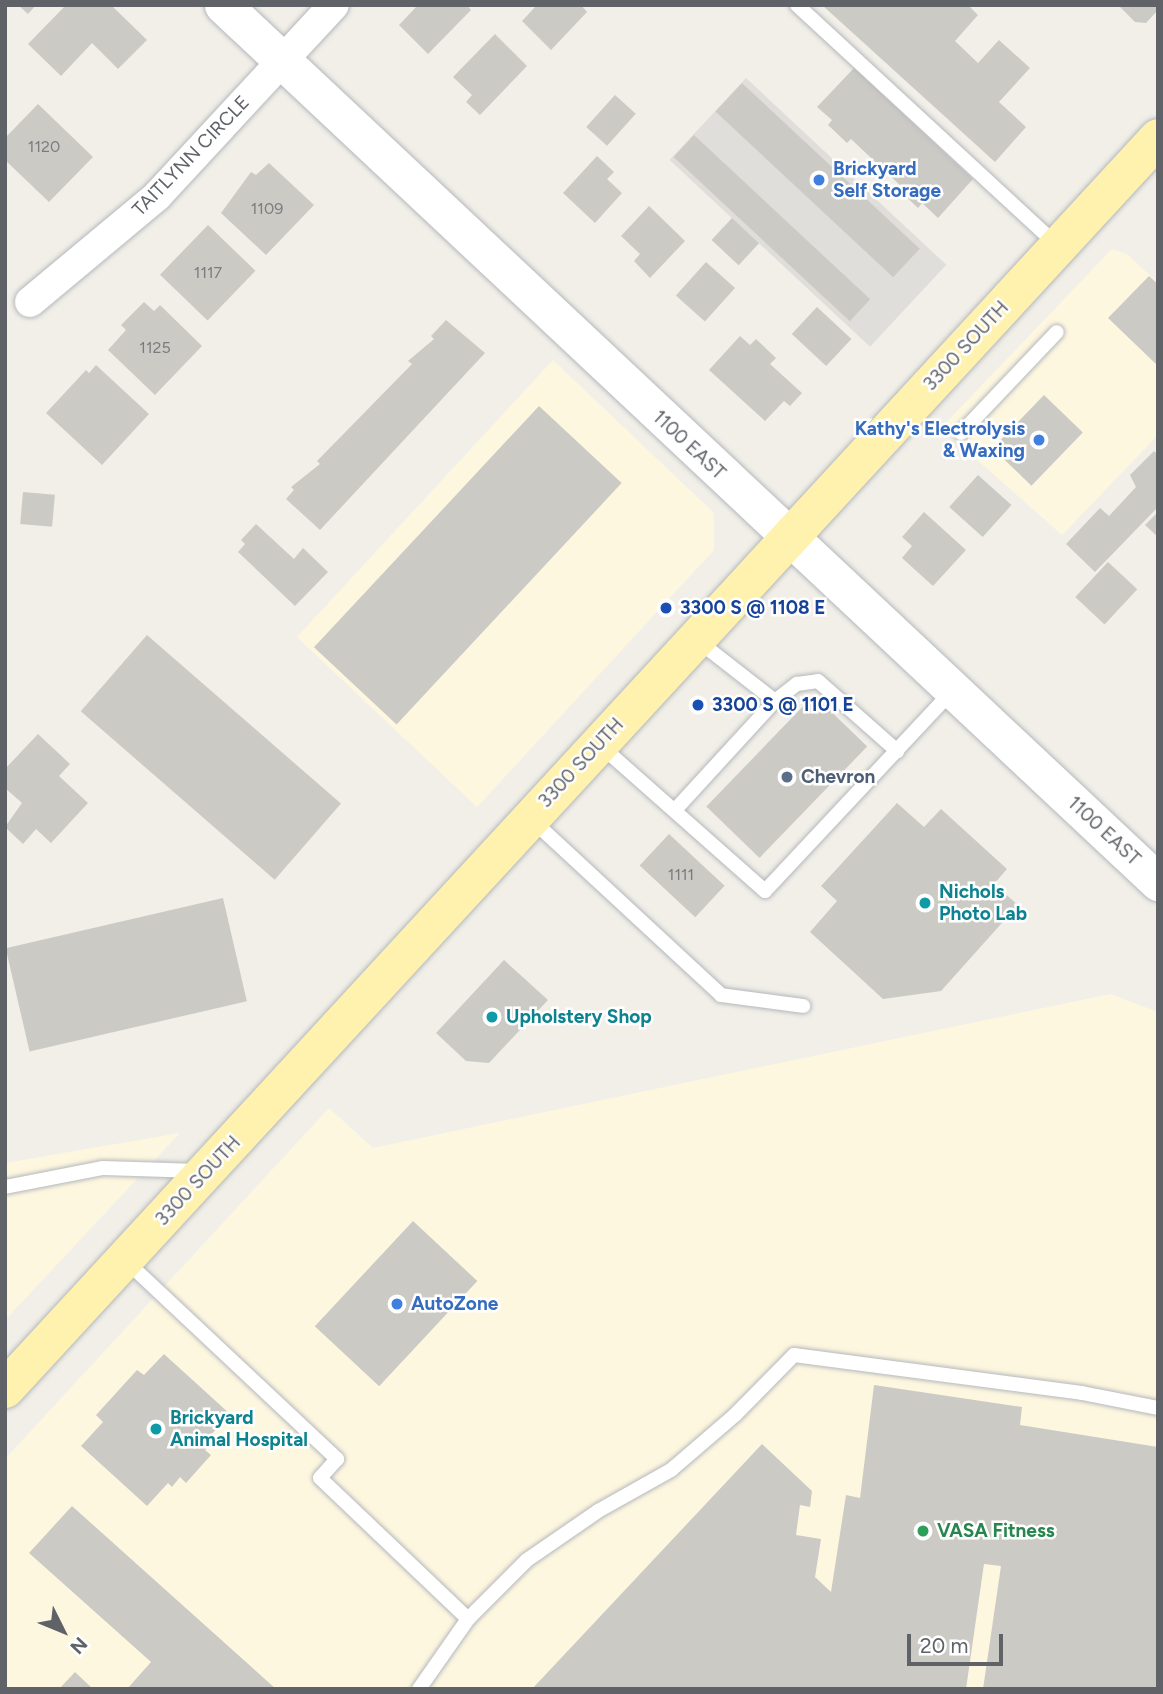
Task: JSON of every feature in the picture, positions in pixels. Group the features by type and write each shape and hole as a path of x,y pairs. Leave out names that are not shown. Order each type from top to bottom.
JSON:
{"main road":[{"name":"3300 SOUTH","path":"5,1388 1158,138"}],"street":[{"name":"1100 EAST","path":"223,5 1158,882"},
{"name":"TAITLYNN CIRCLE","path":"30,302 157,196 334,5"}],"lane":[{"path":"797,5 1058,246"},
{"path":"961,433 1057,331"},
{"path":"696,639 775,701"},
{"path":"675,810 775,701 797,684 818,681 897,751"},
{"path":"598,744 765,891 954,689"},
{"path":"530,818 721,995 803,1006"},
{"path":"5,1187 103,1168 207,1171"},
{"path":"124,1259 337,1459 320,1478 468,1619"},
{"path":"419,1689 468,1619 527,1560 598,1511 671,1470 735,1415 794,1355 1082,1393 1158,1408"}],"shaded area":[{"path":"746,78 946,265 870,347 670,160"},
{"path":"1112,249 1127,254 1158,283 1158,435 1062,535 941,428"},
{"path":"553,360 714,513 714,550 477,807 297,637"},
{"path":"1110,994 1158,1012 1158,1689 5,1689 5,1459 329,1108 373,1148"},
{"path":"180,1133 5,1320 5,1163"}],"building":[{"path":"18,5 36,5 28,14"},
{"path":"66,5 111,5 147,40 118,69 92,43 61,76 28,44"},
{"path":"418,5 467,5 471,10 428,54 399,25"},
{"path":"537,5 581,5 587,12 551,50 522,21"},
{"path":"822,5 968,5 978,15 955,41 978,63 999,40 1030,68 999,102 1026,127 995,162"},
{"path":"1118,5 1158,5 1158,10 1146,23 1135,22"},
{"path":"495,34 527,66 480,115 466,102 472,95 453,77"},
{"path":"854,68 973,179 938,218 922,203 918,208 900,191 903,188 851,139 847,143 828,125 832,120 817,107"},
{"name":"Brickyard Self Storage","path":"742,83 920,249 893,277 715,112"},
{"path":"615,95 636,114 607,146 586,127"},
{"path":"38,104 93,157 49,202 5,160 5,138"},
{"name":"Brickyard Self Storage","path":"694,135 870,299 850,321 674,157"},
{"path":"597,156 614,172 607,179 622,193 595,223 563,193"},
{"path":"269,163 314,205 266,255 221,213 251,172 256,175"},
{"path":"649,206 685,241 650,278 634,261 640,254 621,236"},
{"path":"732,218 759,243 739,265 712,240"},
{"path":"208,225 255,271 208,320 160,275"},
{"path":"706,262 735,288 705,322 676,295"},
{"path":"1149,276 1158,284 1158,366 1108,318"},
{"path":"144,302 154,311 160,305 202,346 155,395 108,350 126,330 121,325"},
{"path":"817,307 851,339 826,366 792,334"},
{"path":"446,320 485,353 320,530 286,499 294,490 291,487 320,464 317,461 412,364 408,361 434,339 431,336"},
{"path":"740,336 750,345 756,339 776,358 770,364 802,393 790,406 784,401 765,421 709,370"},
{"path":"96,365 149,414 102,465 46,413 86,370 89,373"},
{"path":"1044,395 1083,433 1031,486 993,448"},
{"path":"539,406 622,483 397,724 314,647"},
{"path":"1154,451 1158,455 1158,507 1095,572 1066,544 1100,508 1109,516 1136,487 1130,475"},
{"path":"978,475 1011,505 983,537 949,507"},
{"path":"23,492 55,495 52,527 20,524"},
{"path":"924,512 966,550 933,586 902,558 912,546 902,537"},
{"path":"1158,512 1158,537 1145,525"},
{"path":"256,524 294,559 303,548 328,572 295,606 238,552 245,544 241,540"},
{"path":"1108,562 1137,589 1105,624 1075,597"},
{"path":"147,635 341,804 275,880 81,711"},
{"name":"Chevron","path":"814,695 867,746 760,858 706,806"},
{"path":"38,734 70,764 59,776 88,803 51,843 36,829 23,844 5,827 22,803 5,788 5,769"},
{"name":"Nichols Photo Lab","path":"897,803 924,827 941,809 1007,869 994,884 1018,905 941,991 883,999 810,932 837,901 821,886"},
{"path":"669,834 725,886 695,917 640,865"},
{"path":"223,898 247,1001 30,1051 6,948"},
{"name":"Upholstery Shop","path":"504,960 548,1000 489,1063 466,1061 436,1033"},
{"name":"AutoZone","path":"413,1221 477,1281 379,1386 315,1326"},
{"name":"Brickyard Animal Hospital","path":"164,1354 230,1414 209,1437 213,1441 205,1450 211,1455 186,1483 180,1477 172,1487 168,1483 147,1506 81,1446 103,1422 96,1415 137,1370 144,1375"},
{"path":"874,1385 1022,1407 1020,1425 1158,1447 1158,1689 983,1689 1001,1566 984,1564 966,1689 532,1689 762,1444 812,1491 810,1507 800,1505 796,1535 821,1539 815,1577 831,1592 846,1495 860,1498"},
{"path":"72,1506 276,1689 127,1689 151,1662 29,1553"},
{"path":"75,1672 93,1689 59,1689"}],"place":[{"name":"Brickyard Self Storage","path":"819,180"},
{"name":"Kathy's Electrolysis & Waxing","path":"1039,440"},
{"name":"3300 S @ 1108 E","path":"666,608"},
{"name":"3300 S @ 1101 E","path":"698,705"},
{"name":"Chevron","path":"787,777"},
{"name":"Nichols Photo Lab","path":"925,903"},
{"name":"Upholstery Shop","path":"492,1017"},
{"name":"AutoZone","path":"397,1304"},
{"name":"Brickyard Animal Hospital","path":"156,1429"},
{"name":"VASA Fitness","path":"923,1531"}]}
